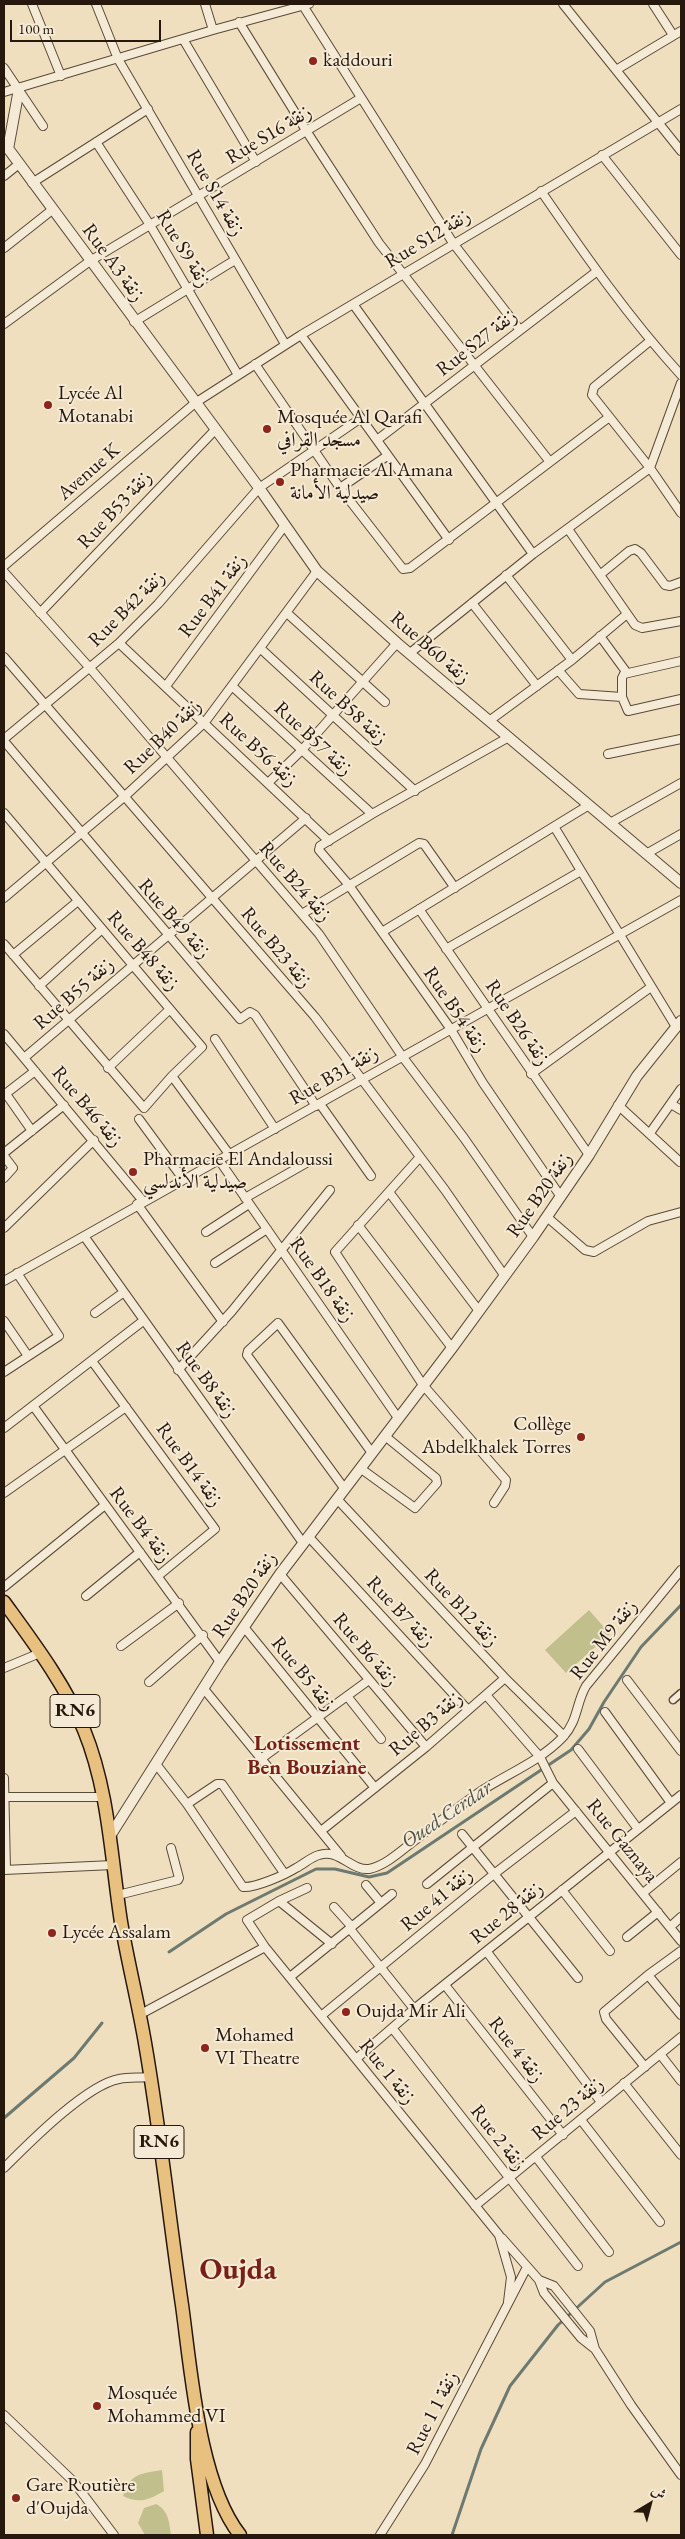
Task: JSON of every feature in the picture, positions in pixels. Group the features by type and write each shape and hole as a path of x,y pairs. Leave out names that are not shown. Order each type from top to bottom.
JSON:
{"main road":[{"name":"RN6","path":"4,1602 40,1653 84,1730 104,1797 118,1894 149,2077 198,2417 214,2486 222,2506 240,2535"},
{"name":"RN6","path":"198,2417 197,2459 207,2535"}],"street":[{"path":"32,4 61,76"},
{"name":"Rue S14 زنقة","path":"96,4 118,59 285,344"},
{"path":"205,4 213,30"},
{"path":"4,92 305,4 361,98 453,243 520,330"},
{"path":"564,4 681,150"},
{"path":"652,4 673,35"},
{"path":"240,22 362,218 402,274 550,462"},
{"path":"616,70 681,31"},
{"path":"183,40 256,162"},
{"path":"4,68 43,126"},
{"path":"6,146 19,89"},
{"name":"Rue S16 زنقة","path":"4,324 90,260 361,98"},
{"path":"32,182 148,109"},
{"name":"Rue S12 زنقة","path":"195,403 285,344 681,109"},
{"name":"Rue S9 زنقة","path":"96,142 150,225 238,375"},
{"name":"Rue A3 زنقة","path":"6,146 195,403"},
{"path":"602,155 681,255"},
{"path":"4,176 19,164"},
{"path":"541,191 596,272 650,341 681,375"},
{"path":"4,248 52,210"},
{"path":"134,322 235,260"},
{"name":"Rue S27 زنقة","path":"377,440 596,272"},
{"path":"353,304 533,554"},
{"path":"300,335 449,540"},
{"path":"650,341 592,390 592,395 608,418 650,468 681,513"},
{"path":"255,364 340,488 400,567 410,568 608,418"},
{"path":"410,653 533,554 650,468 681,383"},
{"name":"Rue B60 زنقة","path":"195,403 259,488 316,571 488,721 681,883"},
{"name":"Avenue K","path":"4,566 195,403"},
{"name":"Rue B42 زنقة","path":"4,740 119,643 158,604 259,488 360,418"},
{"name":"Rue B53 زنقة","path":"40,613 215,430"},
{"path":"340,488 387,456"},
{"name":"Rue B41 زنقة","path":"166,686 285,525"},
{"path":"568,529 635,625 642,628 681,621"},
{"path":"601,574 635,549 641,553 665,585 677,583"},
{"name":"Rue B40 زنقة","path":"4,898 124,797 205,722 287,613 316,571"},
{"name":"Rue B24 زنقة","path":"4,572 89,667 329,947 402,1056 464,1138 533,1237"},
{"path":"506,575 572,660"},
{"path":"472,603 537,686"},
{"path":"287,613 385,702"},
{"path":"488,721 572,660 627,614"},
{"path":"600,636 627,673"},
{"name":"Rue B56 زنقة","path":"119,643 329,840"},
{"path":"269,782 301,751 398,643"},
{"name":"Rue B58 زنقة","path":"260,648 415,791"},
{"name":"Rue B23 زنقة","path":"4,659 321,1024 360,1080 420,1157 504,1275"},
{"path":"681,661 627,673 622,678 622,697 626,710 630,711 681,699"},
{"path":"558,670 582,695 622,697"},
{"name":"Rue B57 زنقة","path":"232,686 372,814"},
{"path":"329,840 509,737"},
{"path":"608,754 681,739"},
{"name":"Rue B49 زنقة","path":"4,740 80,833 240,1019 250,1012 255,1015 318,1105"},
{"path":"610,823 681,783"},
{"path":"382,932 589,806"},
{"name":"Rue B48 زنقة","path":"4,813 202,1048 172,1076 144,1108 108,1068"},
{"name":"Rue B55 زنقة","path":"24,1058 306,818"},
{"path":"555,828 651,987 678,1024"},
{"path":"646,854 681,834"},
{"name":"Rue B54 زنقة","path":"329,840 320,846 320,852 348,884 450,1028 483,1083 561,1197"},
{"path":"302,914 348,884 420,843 455,888"},
{"path":"446,949 581,871"},
{"name":"Rue B31 زنقة","path":"4,1281 140,1203 318,1105 618,933 681,900"},
{"path":"13,955 78,901"},
{"name":"Rue B26 زنقة","path":"419,909 589,1156"},
{"path":"39,986 102,929"},
{"path":"4,944 108,1068 170,1009"},
{"path":"531,1074 651,987"},
{"name":"Rue B20 زنقة","path":"110,1836 220,1662 280,1574 452,1348 533,1237 589,1156 637,1076 678,1024"},
{"name":"Rue B46 زنقة","path":"5,1039 24,1058 94,1140 223,1322"},
{"path":"215,1039 275,1129"},
{"path":"32,1131 5,1095 35,1071"},
{"path":"172,1076 229,1154"},
{"path":"650,1133 681,1089"},
{"path":"671,1104 681,1110"},
{"path":"4,1178 13,1168 4,1154 64,1105"},
{"path":"318,1105 371,1176"},
{"path":"618,1106 680,1162"},
{"path":"138,1119 183,1179"},
{"path":"4,1228 94,1140"},
{"path":"420,1157 336,1249 335,1254 423,1385 506,1480 505,1486 494,1503"},
{"name":"Rue B18 زنقة","path":"218,1160 398,1418"},
{"path":"206,1232 247,1201 308,1162"},
{"path":"178,1370 223,1322 330,1190"},
{"path":"389,1192 479,1311"},
{"path":"547,1217 585,1250 594,1252 648,1221 681,1212"},
{"path":"358,1225 452,1348"},
{"path":"216,1263 267,1229"},
{"name":"Rue B8 زنقة","path":"84,1236 178,1370 306,1539"},
{"path":"4,1372 57,1338 58,1332 17,1273"},
{"path":"95,1313 124,1292"},
{"path":"4,1428 34,1407 143,1321"},
{"path":"4,1322 28,1356"},
{"path":"344,1488 248,1355 250,1349 278,1323 372,1453"},
{"name":"Rue B14 زنقة","path":"92,1361 215,1529 158,1576"},
{"path":"4,1493 126,1406"},
{"name":"Rue B4 زنقة","path":"34,1407 179,1603 220,1662"},
{"path":"360,1468 415,1508 437,1484 436,1478 385,1436"},
{"name":"Rue B12 زنقة","path":"337,1498 505,1678 564,1736"},
{"path":"4,1587 105,1505"},
{"name":"Rue B7 زنقة","path":"306,1539 468,1710"},
{"path":"86,1596 140,1552"},
{"name":"Rue M9 زنقة","path":"187,1804 243,1887 251,1887 284,1873 318,1855 331,1853 367,1869 381,1864 482,1791 541,1759 564,1736 576,1719 581,1694 586,1686 681,1570"},
{"name":"Rue B6 زنقة","path":"280,1574 426,1747"},
{"path":"121,1646 179,1603"},
{"name":"Rue B5 زنقة","path":"244,1627 374,1788"},
{"path":"149,1682 203,1636"},
{"path":"4,1668 40,1653"},
{"name":"Rue B3 زنقة","path":"321,1831 426,1747 505,1678"},
{"path":"262,1758 369,1680"},
{"path":"627,1680 681,1751"},
{"path":"204,1690 262,1758 342,1858"},
{"path":"673,1700 681,1693"},
{"name":"Rue Gaznaya","path":"486,1695 541,1759 553,1783 681,1941"},
{"path":"347,1696 381,1739"},
{"path":"605,1712 671,1804"},
{"path":"578,1748 638,1830"},
{"path":"156,1764 187,1804 217,1784 222,1784 284,1873"},
{"path":"4,1778 5,1870 114,1865"},
{"path":"427,1884 553,1783"},
{"name":"Rue 28 زنقة","path":"356,2059 393,2029 414,2008 487,1952 681,1795"},
{"path":"5,1797 104,1797"},
{"name":"Rue 41 زنقة","path":"321,2016 494,1874 576,1811"},
{"path":"462,1834 578,1978"},
{"path":"118,1894 178,1880 171,1848"},
{"path":"643,1893 681,1862"},
{"path":"366,1885 381,1903"},
{"path":"139,2014 265,1947 247,1920 278,1900 307,1888"},
{"path":"562,1890 610,1951"},
{"path":"290,1978 392,1894"},
{"path":"278,1900 332,1944"},
{"path":"334,1907 414,2008"},
{"path":"627,1937 658,1912"},
{"path":"670,1927 681,1918"},
{"name":"Rue زنقة 1","path":"265,1947 484,2216"},
{"path":"645,2067 611,2025 604,2012 648,1975 681,1951"},
{"path":"487,1952 601,2102"},
{"path":"648,1975 681,2015"},
{"name":"Rue 4 زنقة","path":"445,1985 564,2134"},
{"name":"Rue 2 زنقة","path":"393,2029 578,2266"},
{"name":"Rue 23 زنقة","path":"475,2206 681,2037"},
{"path":"660,2054 681,2081"},
{"path":"4,2168 58,2116 99,2088 118,2079 149,2077"},
{"path":"624,2083 681,2154"},
{"path":"581,2120 660,2222"},
{"path":"536,2157 610,2252"},
{"name":"Rue 1 زنقة 1","path":"484,2216 499,2235 511,2277 508,2302"},
{"path":"499,2235 539,2280 544,2293 581,2338 595,2349"},
{"name":"Rue 1 زنقة 1","path":"380,2535 425,2464 527,2267"},
{"path":"539,2280 554,2286 590,2332 595,2349 631,2405 681,2475"},
{"path":"4,2416 72,2481 114,2535"}],"shaded area":[{"path":"589,1610 610,1634 566,1673 545,1650"},
{"path":"162,2470 164,2491 144,2500 134,2500 123,2496 129,2483 137,2476"},
{"path":"156,2504 166,2513 171,2535 145,2535 138,2523 144,2508"}],"waterway":[{"name":"Oued Cerdar","path":"169,1952 226,1914 316,1869 335,1869 369,1877 387,1873 571,1750 589,1729 604,1702 641,1647 681,1605"},
{"name":"Oued Cerdar","path":"4,2118 74,2058 102,2023"},
{"path":"452,2535 481,2449 510,2386 558,2325 605,2282 681,2242"}],"place":[{"name":"kaddouri","path":"313,61"},
{"name":"Lycée Al Motanabi","path":"48,405"},
{"name":"Mosquée Al Qarafi مسجد القرافي","path":"267,429"},
{"name":"Pharmacie Al Amana صيدلية الأمانة","path":"280,482"},
{"name":"Pharmacie El Andaloussi صيدلية الأندلسي","path":"133,1172"},
{"name":"Collège Abdelkhalek Torres","path":"581,1437"},
{"name":"Lycée Assalam","path":"52,1933"},
{"name":"Oujda Mir Ali","path":"346,2012"},
{"name":"Mohamed VI Theatre","path":"205,2048"},
{"name":"Mosquée Mohammed VI","path":"97,2406"},
{"name":"Gare Routière d'Oujda","path":"16,2498"}],"district":[{"name":"Lotissement Ben Bouziane","path":"307,1756"},
{"name":"Oujda","path":"238,2271"}]}
